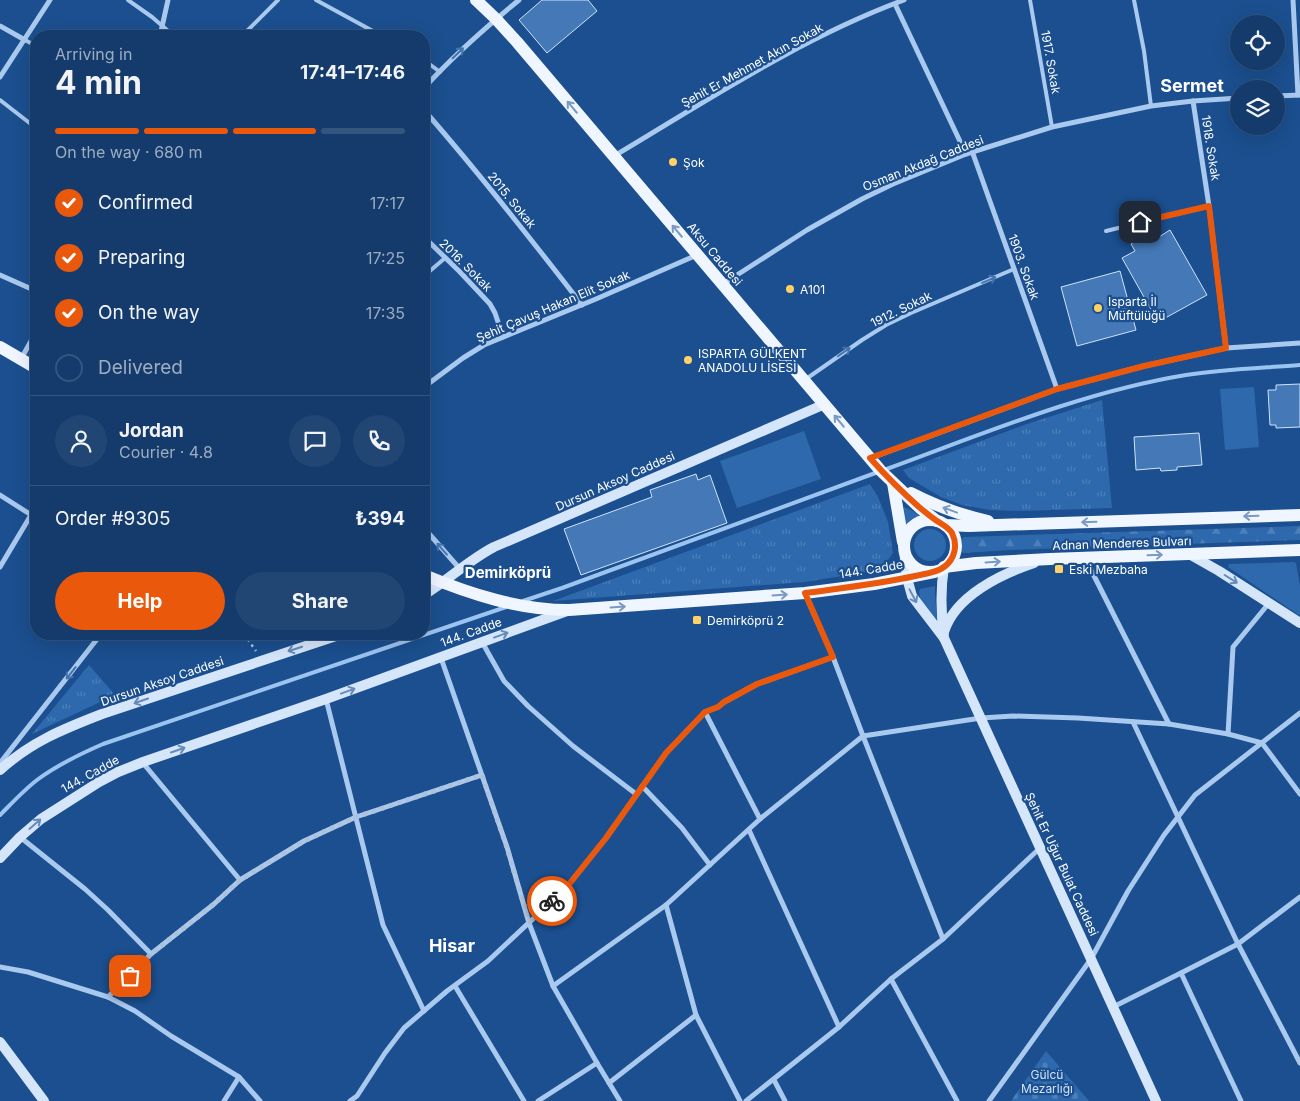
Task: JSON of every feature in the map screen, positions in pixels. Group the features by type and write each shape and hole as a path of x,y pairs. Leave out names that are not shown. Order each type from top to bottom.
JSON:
{"main road":[{"name":"Aksu Caddesi","path":"476,0 496,19 614,156 870,458 920,508 941,523"},
{"path":"0,347 30,364"},
{"path":"894,483 929,502 958,514 1014,524"},
{"path":"894,483 904,549 906,557 911,564 925,572 939,569 953,557 956,548 951,532 941,523 929,520 913,526 907,533 904,549"},
{"name":"Adnan Menderes Bulvarı","path":"941,523 970,526 1300,515"},
{"name":"Adnan Menderes Bulvarı","path":"939,569 983,563 1050,559 1300,550"},
{"name":"144. Cadde","path":"569,610 805,593 907,578 939,569"},
{"path":"430,578 500,601 536,609 569,610"}],"street":[{"path":"31,30 50,0"},
{"path":"161,30 168,0"},
{"path":"430,82 459,51 519,0"},
{"name":"Şehit Er Mehmet Akın Sokak","path":"614,156 783,56 835,30 904,0"},
{"path":"1285,96 1299,95 1293,0"},
{"path":"895,4 966,154"},
{"path":"0,26 25,40"},
{"path":"0,77 30,32"},
{"name":"Osman Akdağ Caddesi","path":"723,284 807,230 854,203 893,184 972,151 1052,128 1151,106 1230,99"},
{"name":"1918. Sokak","path":"1193,101 1209,206 1226,348"},
{"name":"2015. Sokak","path":"430,117 502,201 582,305"},
{"name":"1903. Sokak","path":"972,151 1057,389"},
{"name":"2016. Sokak","path":"430,243 490,304 503,337"},
{"name":"Şehit Çavuş Hakan Elit Sokak","path":"430,383 472,352 503,337 698,255"},
{"path":"0,274 30,288"},
{"path":"21,359 30,343"},
{"path":"870,458 1057,389 1144,366 1226,348 1300,343"},
{"name":"Dursun Aksoy Caddesi","path":"430,591 494,547 825,404"},
{"path":"0,495 30,515 0,568"},
{"path":"430,535 460,569"},
{"name":"Şehit Er Uğur Bulat Caddesi","path":"904,549 907,578 912,596 944,636 1156,1101"},
{"path":"1189,554 1300,623"},
{"path":"1085,558 1169,724"},
{"path":"944,636 946,625 953,613 978,590 1011,572 1036,562 1050,559"},
{"name":"Şehit Er Uğur Bulat Caddesi","path":"939,569 944,636"},
{"path":"805,593 833,657 943,939"},
{"path":"1228,734 1233,647 1269,603"},
{"name":"144. Cadde","path":"0,858 41,819 118,772 441,658 569,610"},
{"path":"0,763 96,640"},
{"name":"Dursun Aksoy Caddesi","path":"0,770 34,744 70,726 324,640"},
{"path":"482,642 504,681 528,706 573,746 636,794"},
{"path":"350,1101 357,1096 404,1028 488,961 566,888 606,838 666,753 705,712 718,707 757,684 833,657"},
{"path":"441,658 507,848 529,922 553,986 620,1101"},
{"path":"326,699 384,925 424,1011"},
{"path":"705,712 760,819"},
{"path":"989,1101 1091,959 1128,891 1164,835 1195,795 1300,713"},
{"path":"553,986 666,905 760,819 863,736 981,718 1078,718 1169,724 1228,734 1262,743 1300,794"},
{"path":"1133,722 1238,944 1300,1062"},
{"path":"143,762 240,880"},
{"path":"108,997 151,954 214,904 240,880 304,841 356,817 482,775"},
{"path":"642,786 682,828 710,865"},
{"path":"749,830 839,1027"},
{"path":"20,837 85,889 151,954"},
{"path":"746,1101 839,1027 891,979 943,939 1040,848"},
{"path":"1113,1007 1238,944 1300,897"},
{"path":"666,905 696,1016 740,1101"},
{"path":"0,967 28,972 108,997 135,1011 171,1036 238,1077 260,1101"},
{"path":"1181,973 1241,1101"},
{"path":"891,979 957,1101"},
{"path":"455,986 524,1101"},
{"path":"609,1083 696,1016"},
{"path":"0,1042 44,1101"},
{"path":"538,1101 597,1063"},
{"path":"224,1101 238,1077"},
{"path":"774,1080 785,1101"}],"lane":[{"path":"128,0 167,30"},
{"path":"248,30 278,0"},
{"path":"316,0 371,30"},
{"name":"1917. Sokak","path":"1030,0 1052,128"},
{"path":"1134,0 1144,51 1151,106"},
{"path":"25,40 30,43"},
{"path":"430,64 440,72"},
{"path":"0,100 30,123"},
{"path":"1106,231 1209,206"},
{"path":"430,271 445,258"},
{"name":"1912. Sokak","path":"804,380 886,325 1014,270"}],"path":[{"path":"248,640 262,660"}],"green space":[{"path":"1254,387 1259,447 1225,450 1220,389"},
{"path":"1102,400 1112,508 1021,511 990,510 962,505 941,497 909,478 903,470 1024,425"},
{"path":"804,431 821,479 737,508 720,461"},
{"path":"870,484 878,497 888,522 893,553 881,570 804,582 553,601"},
{"path":"904,507 919,515 908,525 905,524"},
{"path":"1300,526 1300,540 962,552 962,539 964,537"},
{"path":"930,529 942,533 946,545 942,557 930,561 918,557 914,545 918,533"},
{"path":"1296,563 1300,586 1300,616 1228,567 1229,564"},
{"path":"935,586 937,620 920,598 919,592 920,589"},
{"path":"89,665 115,695 32,734"},
{"name":"Gülcü Mezarlığı","path":"1046,1051 1089,1101 1011,1101"}],"building":[{"path":"542,0 588,0 597,11 547,53 519,20"},
{"path":"1145,228 1148,233 1155,230 1159,237 1170,230 1207,295 1158,322 1122,258 1135,251 1131,244 1137,240 1134,234"},
{"name":"Isparta İl Müftülüğü","path":"1120,271 1136,330 1077,346 1061,287"},
{"path":"1300,384 1300,427 1276,428 1276,425 1270,425 1268,390 1276,390 1276,385"},
{"path":"1199,433 1202,465 1177,467 1177,470 1161,471 1160,468 1136,470 1134,437"},
{"path":"696,474 698,480 710,475 727,523 581,575 564,529 652,497 650,490"}],"waterway":[{"path":"884,470 1033,415 1147,382 1200,373 1300,365"},
{"path":"523,601 878,472"},
{"path":"430,633 506,607"},
{"path":"0,815 37,780 69,760 103,744 409,640"}],"way so far":[{"path":"130,976 151,954 214,904 240,880 304,841 356,817 482,775 507,848 529,922 552,901"}],"place":[{"name":"Şok","path":"673,162"},
{"name":"A101","path":"790,289"},
{"name":"Isparta İl Müftülüğü","path":"1098,308"},
{"name":"ISPARTA GÜLKENT ANADOLU LİSESİ","path":"688,360"},
{"name":"Eski Mezbaha","path":"1059,569"},
{"name":"Demirköprü 2","path":"697,620"}],"district":[{"name":"Sermet","path":"1192,85"},
{"name":"Demirköprü","path":"508,572"},
{"name":"Hisar","path":"452,945"}],"route":[{"path":"552,901 566,888 606,838 666,753 705,712 718,707 757,684 833,657 805,593 907,578 934,572 948,564 956,548 951,532 945,525 920,508 870,458 1057,389 1144,366 1226,348 1209,206 1140,222"}]}
